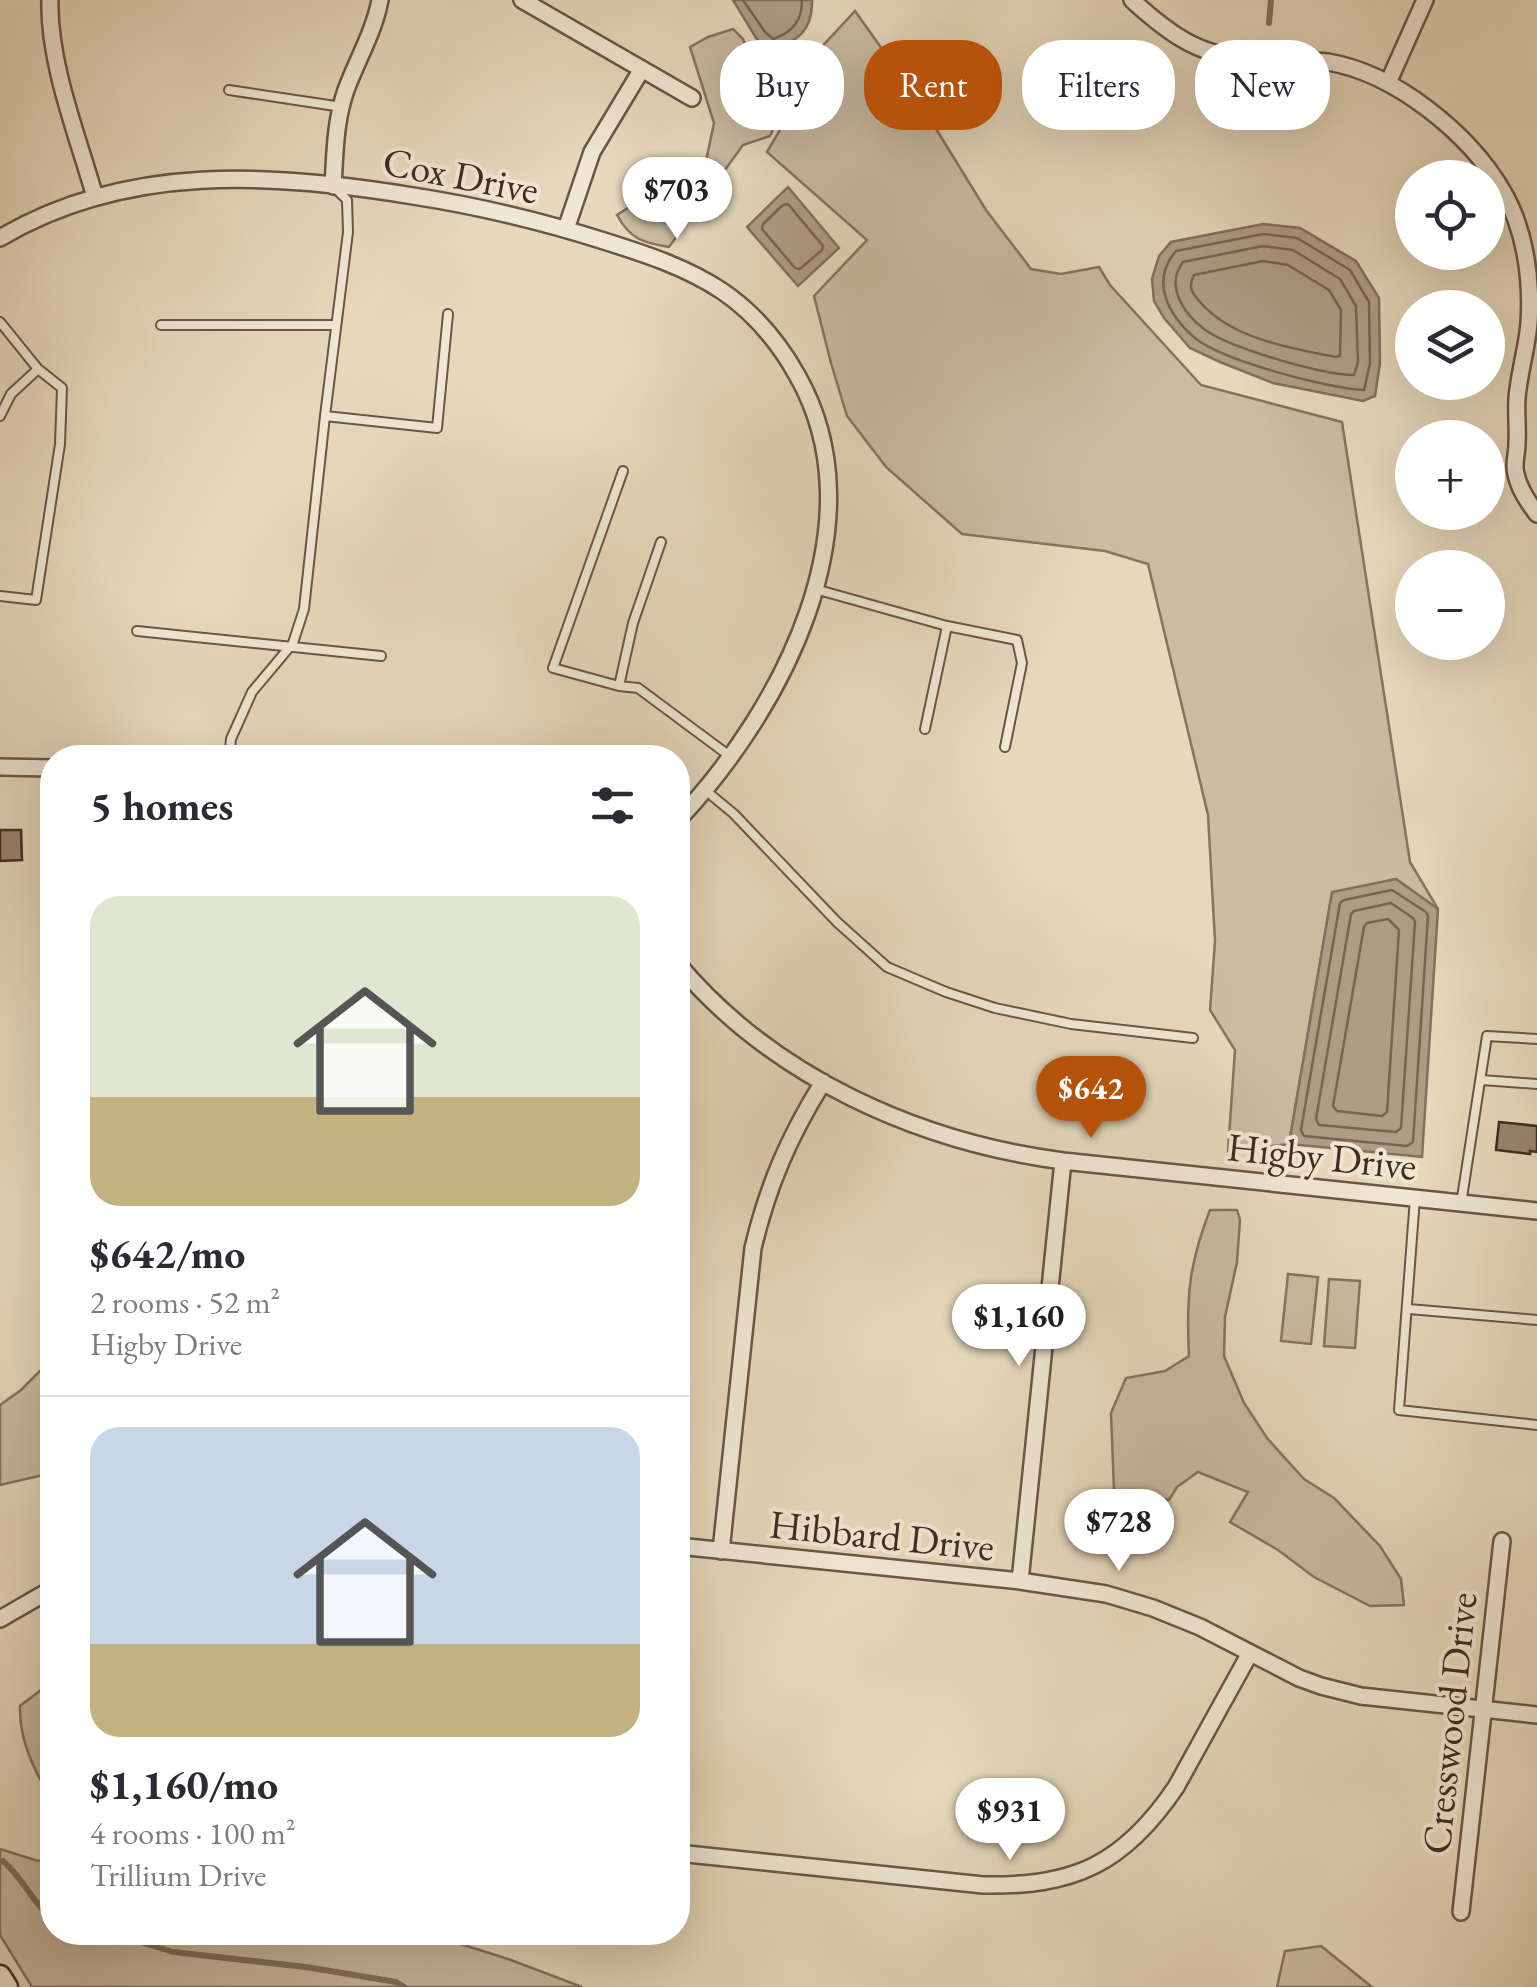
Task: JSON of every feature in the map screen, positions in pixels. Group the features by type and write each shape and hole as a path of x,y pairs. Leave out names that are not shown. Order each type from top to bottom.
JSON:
{"main road":[{"path":"0,1976 7,1987"}],"street":[{"path":"50,0 59,70 95,197"},
{"path":"333,186 337,125 345,92 372,30 380,0"},
{"path":"522,0 692,98"},
{"path":"1132,0 1170,34 1224,58 1325,62 1358,69 1388,83 1466,144 1502,190 1522,241 1529,293 1526,347 1517,396 1514,471 1537,514"},
{"path":"1388,83 1425,0"},
{"path":"566,229 592,152 642,69"},
{"name":"Cox Drive","path":"0,238 58,210 146,185 188,180 271,181 378,190 452,202 566,229 651,256 721,290 762,326 807,393 827,462 828,538 815,589 784,667 731,756 690,807"},
{"path":"0,767 40,768"},
{"name":"Higby Drive","path":"690,977 746,1030 823,1082 894,1118 945,1136 1021,1156 1537,1211"},
{"path":"721,1551 753,1248 783,1152 823,1082"},
{"path":"1020,1582 1063,1161"},
{"name":"Cresswood Drive","path":"1461,1912 1502,1541"},
{"name":"Hibbard Drive","path":"690,1547 1077,1589 1135,1602 1200,1627 1299,1678 1361,1696 1537,1715"},
{"path":"0,1619 40,1596"},
{"path":"690,1854 982,1884 1030,1884 1074,1875 1102,1863 1126,1846 1162,1808 1250,1653"}],"lane":[{"path":"229,90 342,106"},
{"path":"230,745 252,692 291,645 304,609 334,326 348,232 346,200 333,186"},
{"path":"325,416 437,428 448,314"},
{"path":"0,322 38,369 62,388 60,444 36,600 0,596"},
{"path":"161,326 334,326"},
{"path":"0,416 11,394 38,369"},
{"path":"623,471 553,668 638,688 731,756"},
{"path":"619,686 633,623 662,542"},
{"path":"815,589 947,626 1017,640 1022,663 1005,747"},
{"path":"925,729 947,626"},
{"path":"137,631 381,656"},
{"path":"705,790 734,814 837,922 887,967 995,1008 1071,1024 1193,1038"},
{"path":"1462,1204 1488,1036 1537,1039"},
{"path":"1482,1080 1537,1084"},
{"path":"1416,1198 1399,1410 1537,1425"},
{"path":"1408,1308 1537,1320"}],"shaded area":[{"path":"855,11 876,40 864,40 864,130 937,130 986,210 1031,269 1061,274 1099,267 1110,285 1201,385 1342,422 1410,862 1438,909 1396,879 1332,893 1289,1144 1228,1151 1235,1050 1210,1010 1215,941 1208,815 1148,564 1105,551 962,534 886,467 847,416 814,296 867,240 767,152 780,130 844,130 844,40 828,40"},
{"path":"733,29 743,40 720,40 720,130 773,130 770,136 743,145 669,247 632,235 617,215 631,206 660,201 706,161 714,123 690,47"},
{"path":"1210,1210 1237,1210 1240,1220 1237,1262 1225,1317 1224,1356 1244,1403 1267,1438 1304,1479 1334,1498 1380,1546 1401,1579 1404,1605 1370,1606 1314,1577 1230,1522 1248,1492 1198,1472 1177,1487 1169,1500 1114,1490 1111,1413 1126,1378 1165,1371 1189,1356 1190,1281"},
{"path":"1288,1274 1318,1277 1311,1344 1281,1341"},
{"path":"1329,1279 1360,1281 1355,1348 1324,1346"},
{"path":"40,1371 40,1476 0,1485 0,1405"},
{"path":"40,1691 40,1778 25,1744 20,1706"},
{"path":"0,1849 40,1861 40,1945 464,1945 582,1987 32,1987 0,1935"},
{"path":"1321,1946 1372,1987 1277,1987 1285,1951"}],"water":[{"path":"733,0 812,0 810,20 802,34 793,40 756,38"},
{"path":"788,187 839,248 798,286 747,227"},
{"path":"1263,224 1300,228 1356,261 1379,298 1380,363 1375,396 1363,401 1273,383 1190,348 1164,318 1154,301 1152,279 1159,256 1171,242"},
{"path":"1396,879 1438,909 1422,1157 1289,1144 1332,892"}],"building":[{"path":"0,830 21,830 22,860 0,861"},
{"path":"1499,1122 1537,1126 1537,1152 1496,1150"}],"waterway":[{"path":"1269,23 1271,0"},
{"path":"0,1862 10,1868 40,1907"},
{"path":"150,1945 173,1952 306,1967 396,1982 404,1987"}]}
